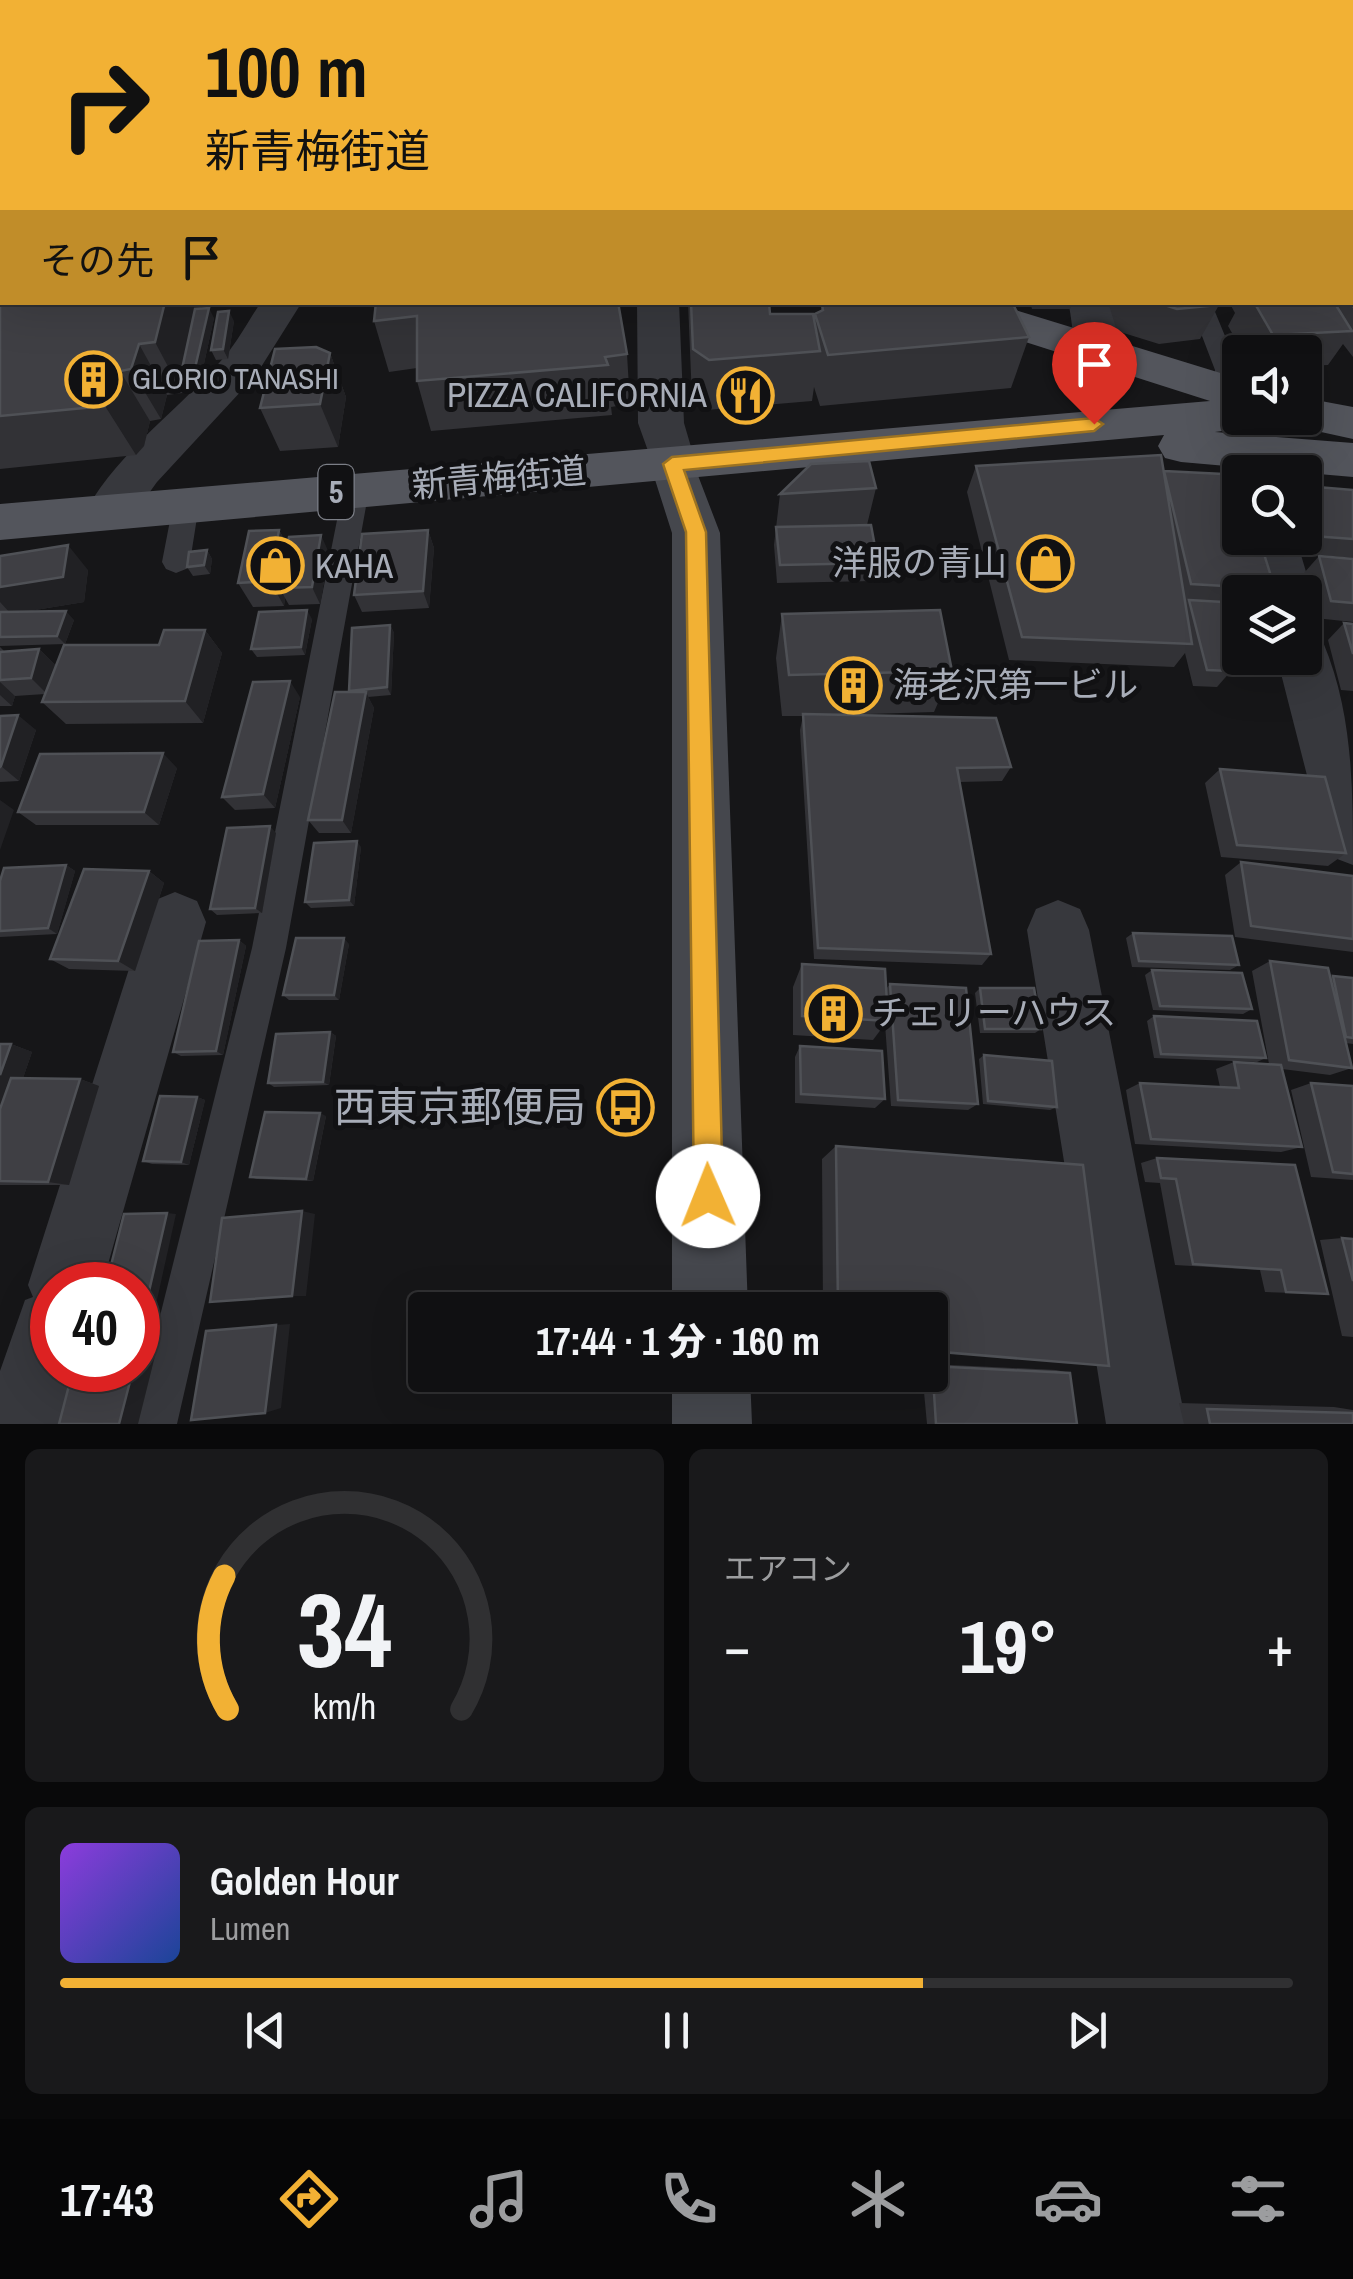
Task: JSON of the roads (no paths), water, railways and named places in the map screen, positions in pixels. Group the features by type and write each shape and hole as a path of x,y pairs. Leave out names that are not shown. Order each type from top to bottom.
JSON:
{"main road":[{"path":"959,305 1097,352 1222,415"},
{"path":"1094,424 1097,352"},
{"path":"1322,417 1353,423"},
{"path":"1322,421 1353,436"},
{"name":"新青梅街道","path":"9,529 108,512 1094,424 1222,425"},
{"name":"新青梅街道","path":"999,434 1222,426"},
{"name":"新青梅街道","path":"1274,435 1353,460"}],"street":[{"path":"658,305 661,423 696,532 710,1292"},
{"path":"1089,305 1098,334 1097,352"},
{"path":"108,512 140,470 204,413 274,316"},
{"path":"1322,411 1353,408"},
{"path":"1309,675 1353,838"},
{"path":"72,1262 175,922"},
{"path":"1058,930 1146,1424"},
{"path":"23,1424 33,1392"},
{"path":"712,1392 712,1424"}],"lane":[{"path":"1201,305 1222,355"},
{"path":"155,1424 269,948 356,490"},
{"path":"176,562 186,506"}],"place":[{"name":"GLORIO TANASHI","path":"93,379"},
{"name":"PIZZA CALIFORNIA","path":"746,395"},
{"name":"洋服の青山","path":"1046,563"},
{"name":"KAHA","path":"276,566"},
{"name":"海老沢第一ビル","path":"854,685"},
{"name":"チェリーハウス","path":"833,1013"},
{"name":"西東京郵便局","path":"625,1107"}]}
